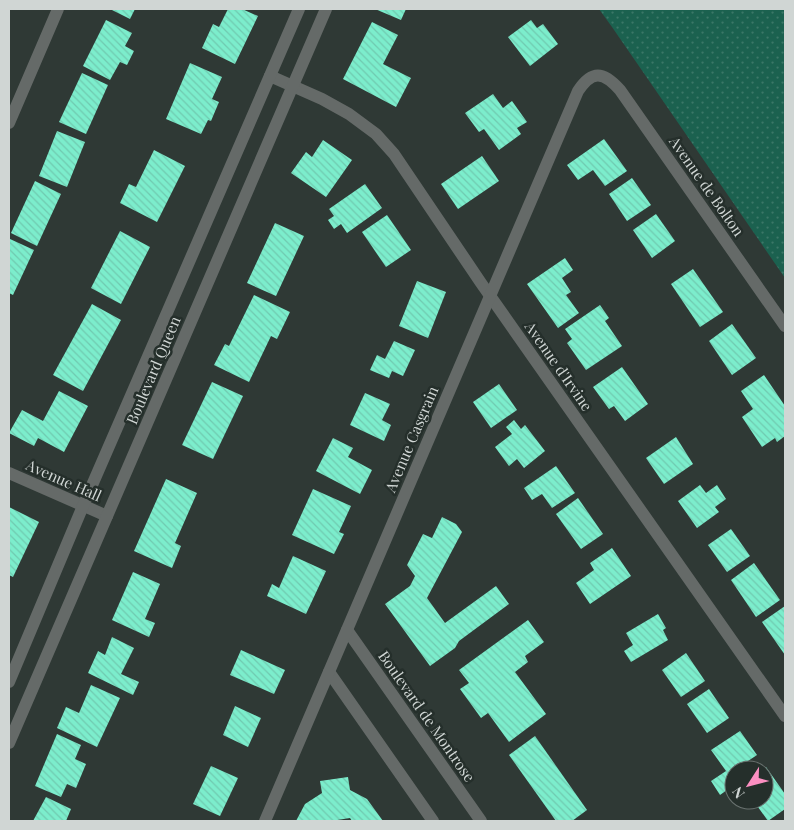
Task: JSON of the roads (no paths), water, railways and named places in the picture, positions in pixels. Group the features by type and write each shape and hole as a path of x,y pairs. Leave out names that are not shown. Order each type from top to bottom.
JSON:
{"street":[{"path":"9,123 58,9"},
{"name":"Boulevard Queen","path":"9,682 83,506 300,9"},
{"name":"Boulevard Queen","path":"9,743 326,9"},
{"name":"Avenue Casgrain","path":"264,821 578,91 586,79 594,75"},
{"name":"Avenue de Bolton","path":"594,75 610,78 620,90 785,326"},
{"name":"Avenue d'Irvine","path":"270,76 293,85 349,114 376,134 394,154 490,296 785,716"},
{"name":"Avenue Hall","path":"9,473 107,516"},
{"name":"Boulevard de Montrose","path":"347,630 481,821"},
{"path":"329,672 433,821"}]}
